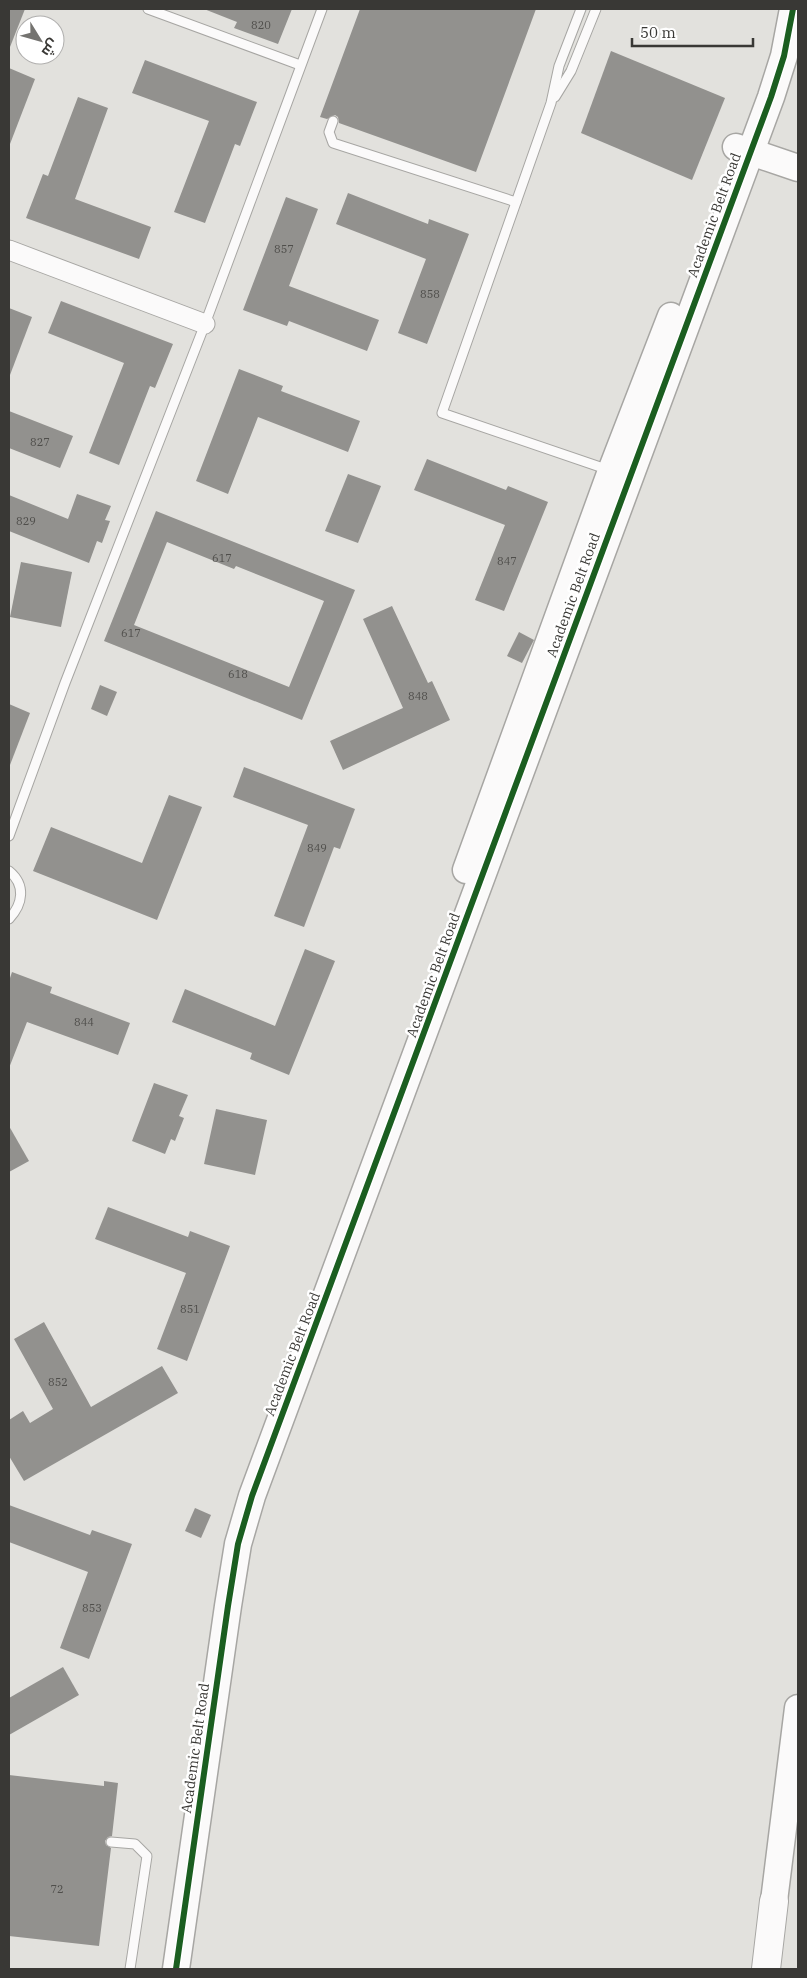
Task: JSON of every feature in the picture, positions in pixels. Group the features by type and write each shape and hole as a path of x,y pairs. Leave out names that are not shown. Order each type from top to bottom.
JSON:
{"highway":[{"path":"766,1969 774,1901"},
{"path":"771,1969 774,1901"}],"street":[{"name":"Academic Belt Road","path":"176,1969 229,1597 238,1544 252,1496 743,149 773,41 778,9"},
{"name":"Academic Belt Road","path":"163,1969 232,1520 288,1373 324,1264 611,471 743,149 784,56 793,9"},
{"path":"743,149 798,168"},
{"path":"9,250 205,324"},
{"path":"774,1901 798,1708"}],"lane":[{"path":"148,9 300,65"},
{"path":"9,836 65,683 205,324 322,9"},
{"path":"581,9 560,66 551,103 442,413 611,471"},
{"path":"551,103 571,71 596,9"},
{"path":"333,121 329,132 332,143 516,202"},
{"path":"9,870 19,884 21,893 20,903 9,919"},
{"path":"111,1842 135,1844 147,1856 130,1969"}],"building":[{"path":"9,9 25,9 23,15 15,15 15,34 9,47"},
{"path":"204,9 292,9 278,44 234,28 237,22"},
{"path":"360,9 536,9 476,172 339,123 338,117 335,115 327,119 320,117"},
{"path":"611,51 725,98 692,180 581,133"},
{"path":"145,60 257,102 240,146 235,144 205,223 174,212 209,121 132,93"},
{"path":"9,68 35,79 10,144 9,143"},
{"path":"78,97 108,108 75,199 151,227 139,259 26,218 43,174 48,176"},
{"path":"348,193 428,224 429,219 469,234 427,344 398,333 426,259 336,224"},
{"path":"286,197 318,209 289,286 379,320 367,351 289,321 287,326 243,310"},
{"path":"61,301 173,344 155,388 150,386 119,465 89,453 124,363 48,333"},
{"path":"9,308 32,317 10,375 9,374"},
{"path":"239,369 283,386 281,391 360,421 348,452 258,417 228,494 196,481"},
{"path":"9,411 73,436 60,468 9,448"},
{"path":"427,459 506,490 508,486 548,502 504,611 475,600 505,525 414,490"},
{"path":"348,474 381,486 358,543 325,531"},
{"path":"77,494 111,506 105,520 110,521 102,543 97,541 89,563 9,531 9,495 68,519"},
{"path":"156,511 355,590 302,720 104,641","holes":["167,542 234,569 236,566 324,601 289,687 134,625"]},
{"path":"21,562 72,572 61,627 10,617"},
{"path":"392,606 428,683 432,681 450,720 343,770 330,741 403,708 363,619"},
{"path":"519,632 534,640 522,663 507,656"},
{"path":"100,685 117,692 107,716 91,709"},
{"path":"9,704 30,713 10,765 9,765"},
{"path":"244,767 355,809 340,849 334,847 304,927 274,916 308,825 233,797"},
{"path":"169,795 202,807 157,920 33,871 51,827 142,863"},
{"path":"305,949 335,961 289,1075 250,1059 252,1053 172,1022 185,989 275,1026"},
{"path":"12,972 52,987 50,993 130,1023 118,1055 27,1022 9,1068 9,981"},
{"path":"154,1083 188,1095 179,1116 184,1118 175,1141 171,1139 165,1154 132,1141"},
{"path":"216,1109 267,1120 255,1175 204,1164"},
{"path":"9,1126 29,1161 9,1172"},
{"path":"108,1207 188,1237 190,1231 230,1246 187,1361 157,1349 186,1273 95,1239"},
{"path":"44,1322 91,1407 162,1366 178,1393 24,1481 9,1456 9,1420 23,1411 30,1423 53,1409 14,1339"},
{"path":"9,1505 90,1535 92,1530 132,1544 89,1659 60,1648 88,1572 9,1542"},
{"path":"195,1508 211,1515 201,1538 185,1531"},
{"path":"63,1667 79,1695 9,1735 9,1698"},
{"path":"9,1775 104,1786 104,1781 118,1783 112,1836 108,1837 105,1841 106,1845 111,1848 99,1946 9,1936"}],"cycle path":[{"path":"176,1969 228,1606 238,1544 252,1496 771,97 784,56 793,9"}]}
